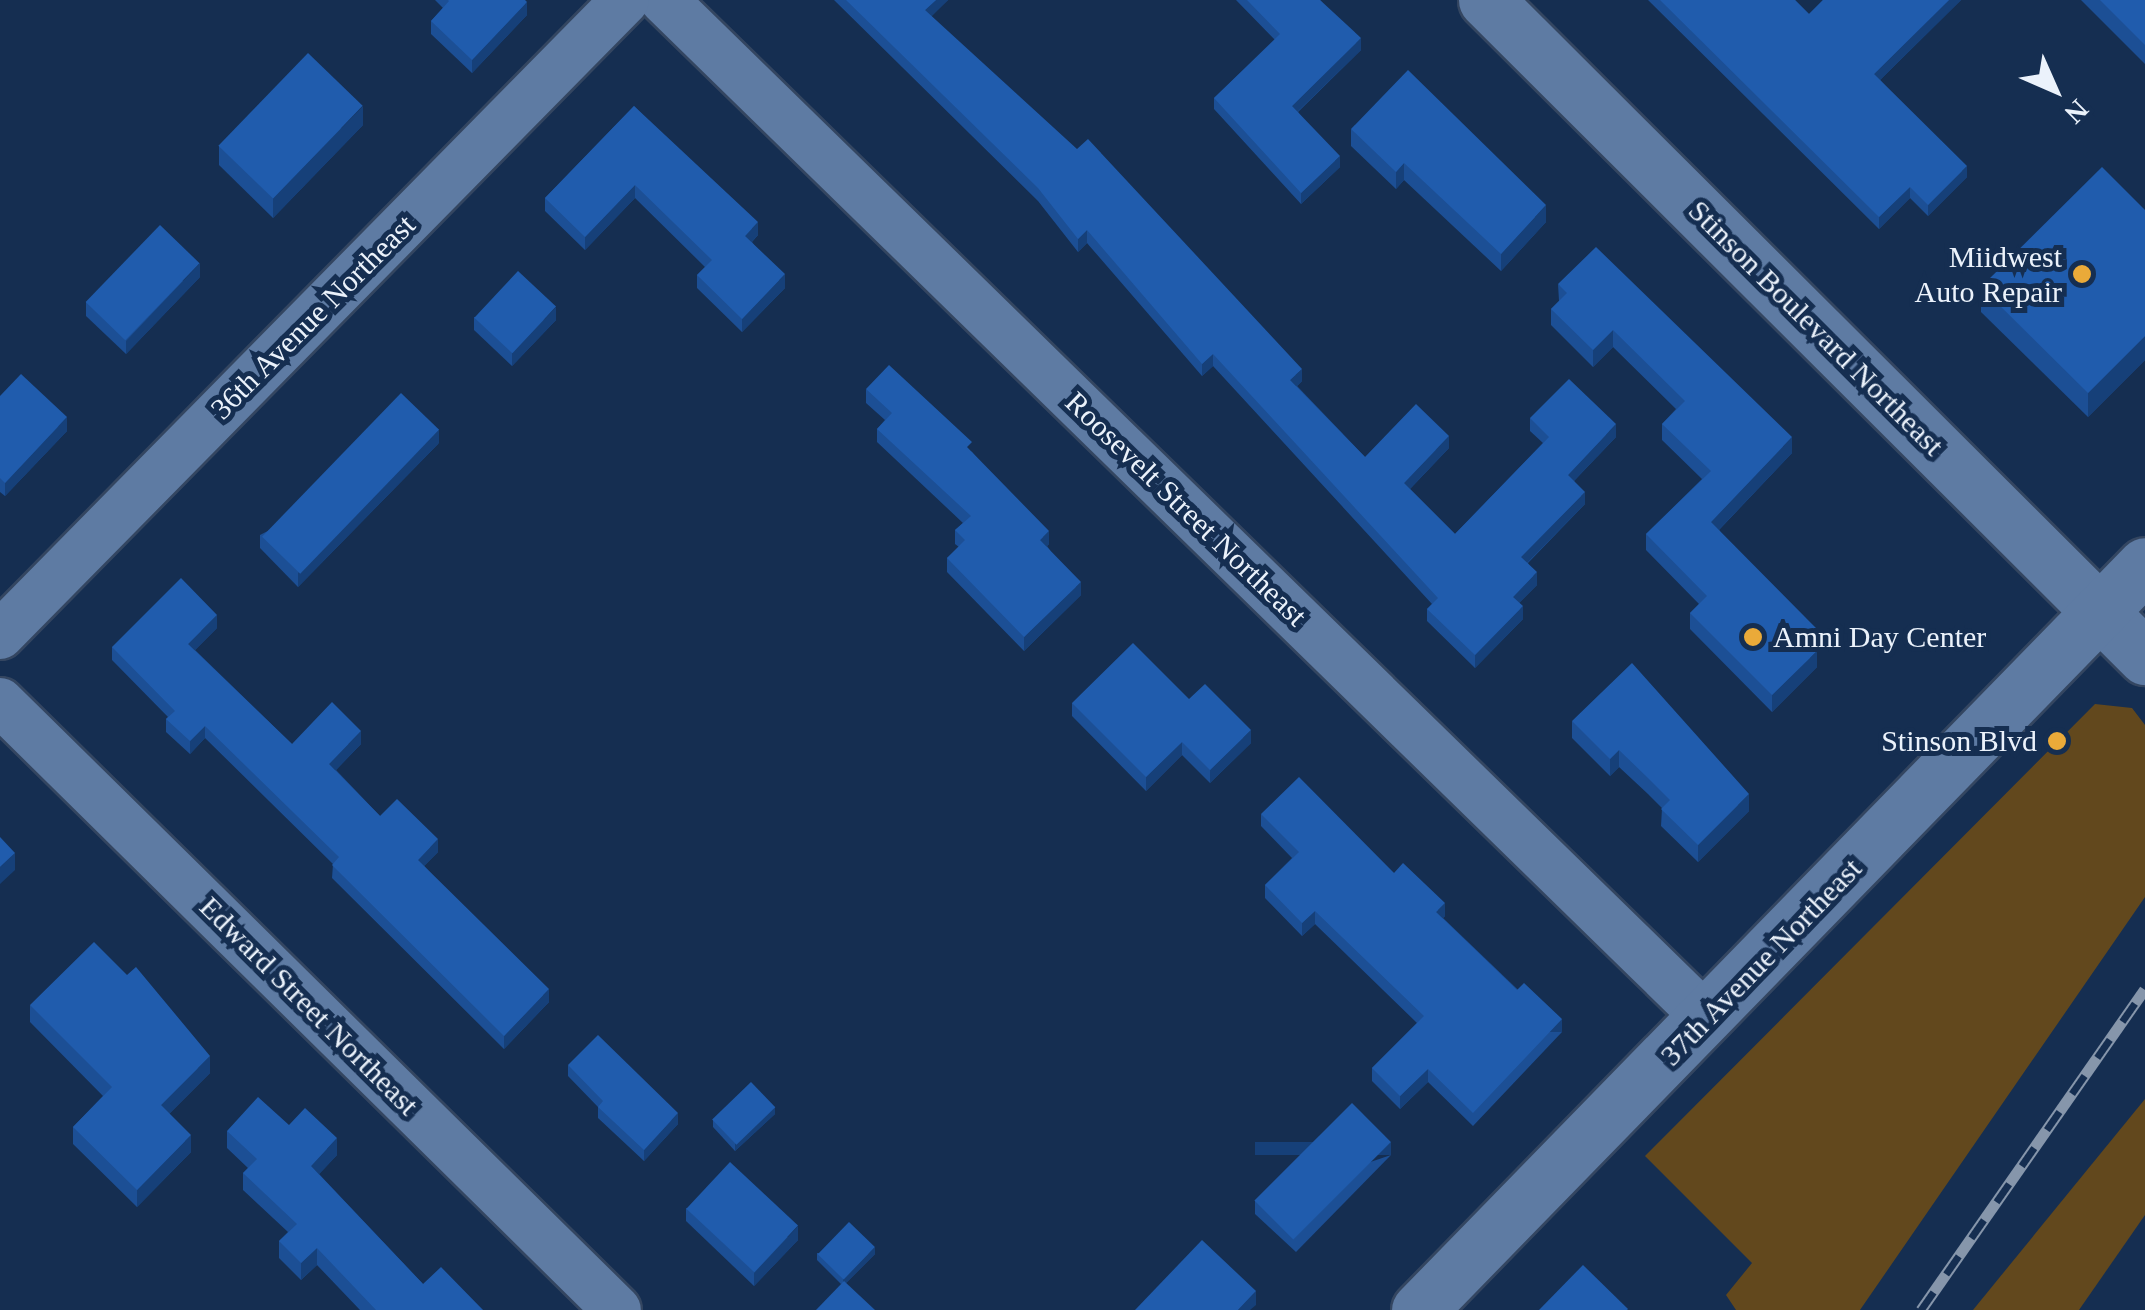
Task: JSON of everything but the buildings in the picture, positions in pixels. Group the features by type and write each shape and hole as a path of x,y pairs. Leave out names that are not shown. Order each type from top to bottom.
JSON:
{"street":[{"name":"36th Avenue Northeast","path":"0,635 625,0"},
{"name":"Roosevelt Street Northeast","path":"664,0 1707,1018"},
{"name":"Stinson Boulevard Northeast","path":"1486,0 2145,657"},
{"name":"37th Avenue Northeast","path":"1419,1310 2145,565"},
{"name":"Edward Street Northeast","path":"0,702 617,1310"}],"shaded area":[{"path":"2095,704 2132,708 2145,725 2145,897 1860,1310 1736,1310 1726,1295 1752,1263 1645,1156"},
{"path":"2145,1099 2145,1215 2079,1310 1973,1310"}],"railway":[{"path":"1921,1310 2145,989"}],"place":[{"name":"Miidwest Auto Repair","path":"2082,274"},
{"name":"Amni Day Center","path":"1753,637"},
{"name":"Stinson Blvd","path":"2057,741"}]}
